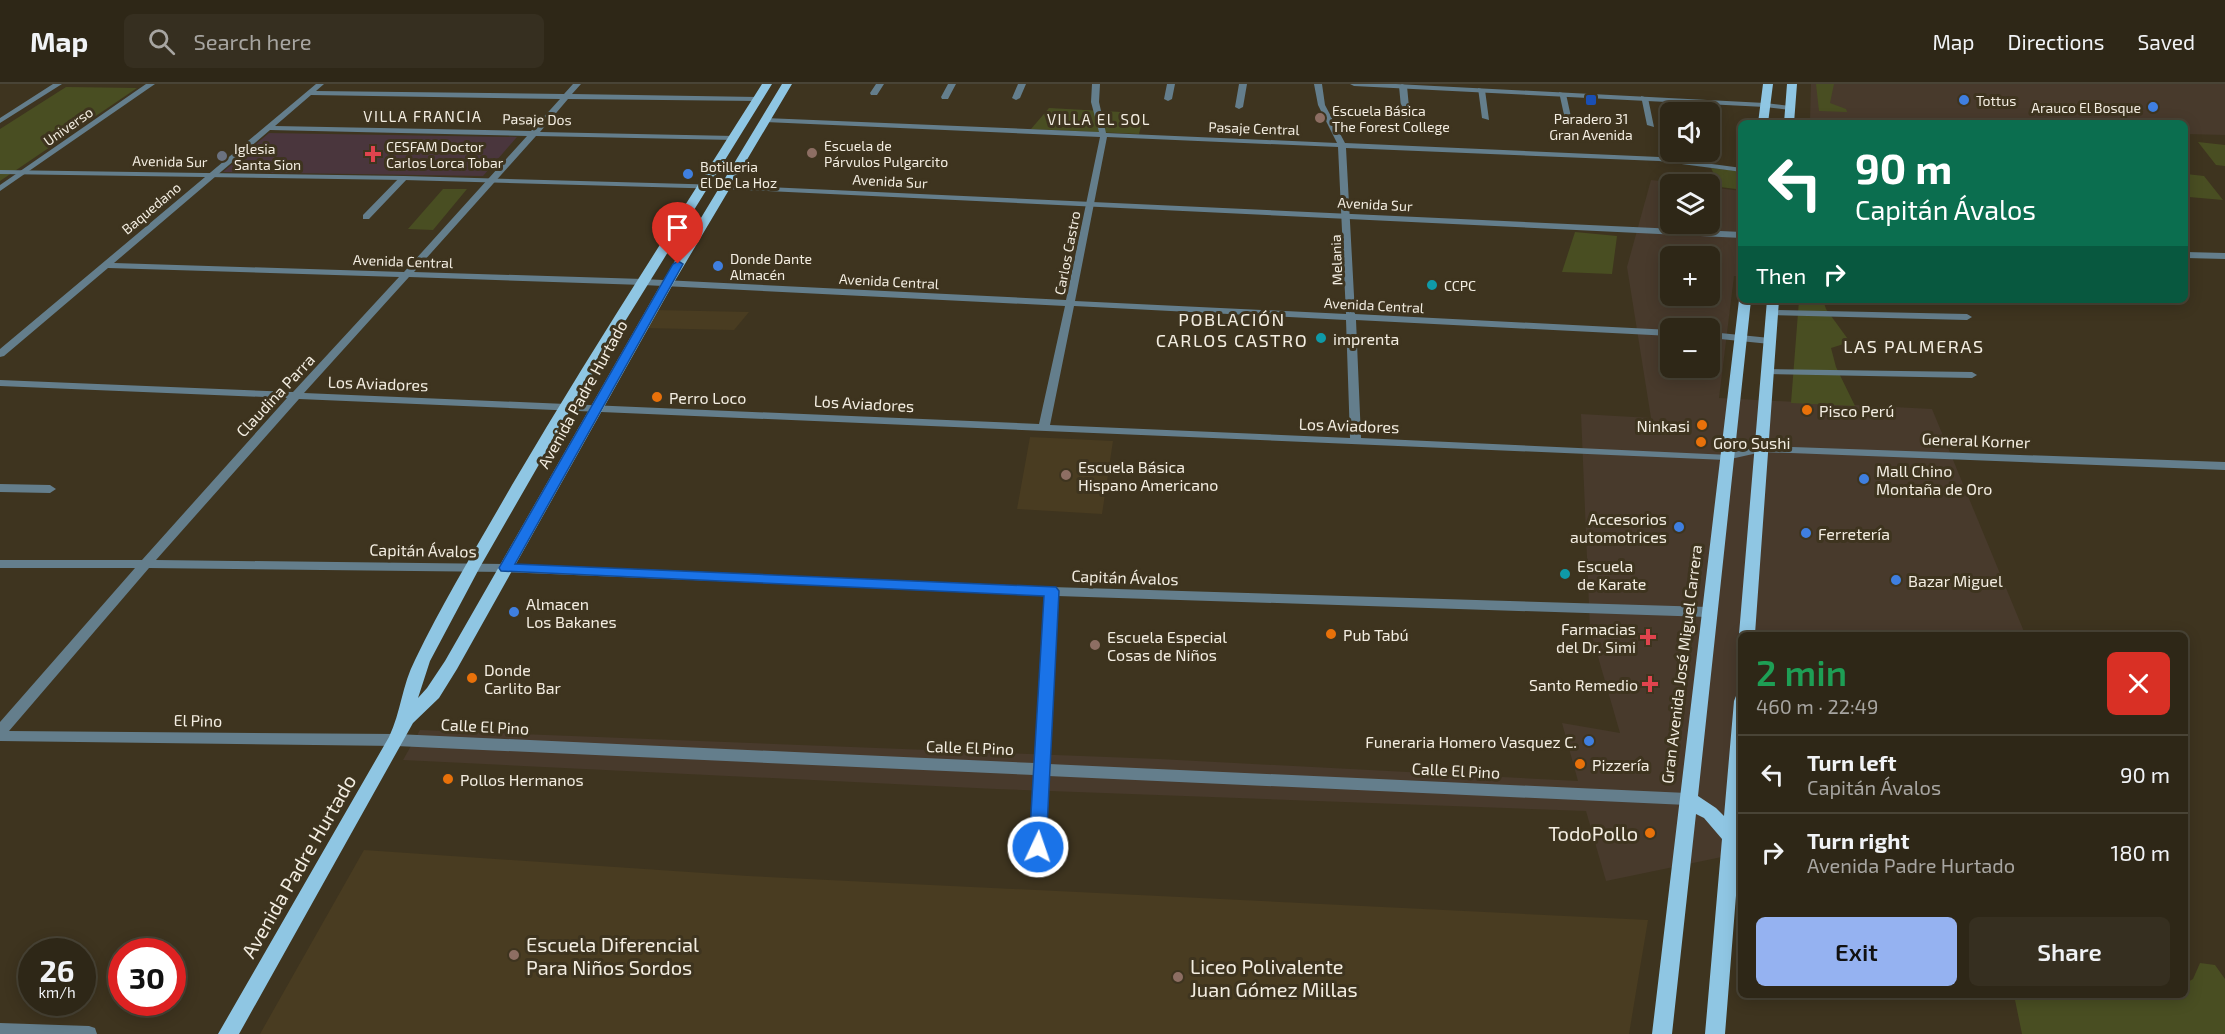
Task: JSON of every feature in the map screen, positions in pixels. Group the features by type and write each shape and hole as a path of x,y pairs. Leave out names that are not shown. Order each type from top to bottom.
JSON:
{"main road":[{"name":"Avenida Padre Hurtado","path":"228,1034 396,740 406,719 410,692 422,661 472,567 565,407 767,84"},
{"name":"Avenida Padre Hurtado","path":"406,719 433,693 598,408 666,284 788,84"},
{"path":"1764,120 1768,84"},
{"path":"1789,120 1792,84"},
{"name":"Gran Avenida José Miguel Carrera","path":"1662,1034 1745,303"},
{"path":"1747,632 1773,307"},
{"path":"1715,1034 1738,746"},
{"path":"1687,800 1710,813 1730,836"}],"street":[{"path":"0,121 58,84"},
{"name":"Universo","path":"0,189 151,84"},
{"name":"Baquedano","path":"0,354 320,84"},
{"name":"Claudina Parra","path":"0,731 294,396 407,275 577,84"},
{"path":"874,93 880,84"},
{"path":"945,98 952,84"},
{"path":"1016,99 1022,84"},
{"name":"Carlos Castro","path":"1044,428 1105,135 1095,102 1096,84"},
{"path":"1168,99 1171,84"},
{"path":"1239,107 1243,84"},
{"name":"Melania","path":"1318,84 1321,109 1343,145 1356,442"},
{"path":"1354,84 1644,98 1790,108"},
{"path":"1403,86 1406,118"},
{"path":"1481,90 1486,118"},
{"path":"310,93 758,99"},
{"path":"1562,94 1570,124"},
{"path":"1644,98 1651,125"},
{"name":"Pasaje Central","path":"765,120 1659,159 1738,169"},
{"name":"Pasaje Dos","path":"268,128 734,138"},
{"name":"Avenida Sur","path":"0,172 404,178 703,186 1738,235"},
{"path":"366,217 404,178"},
{"path":"2188,255 2225,256"},
{"name":"Avenida Central","path":"105,265 643,282 1660,332"},
{"path":"1773,307 1967,317"},
{"path":"1720,336 1770,342"},
{"path":"1768,372 1972,375"},
{"name":"Los Aviadores","path":"0,383 1726,457"},
{"name":"General Korner","path":"1726,457 1762,449 2225,466"},
{"path":"0,488 50,489"},
{"name":"Capitán Ávalos","path":"0,564 472,567 1052,591 1708,612"},
{"path":"1036,867 1052,591"},
{"name":"El Pino","path":"0,736 396,740"},
{"name":"Calle El Pino","path":"396,740 1042,768 1687,800"},
{"path":"0,1031 89,1034"}],"shaded area":[{"name":"Arauco El Bosque","path":"1811,84 2225,84 2225,135 2188,134 2188,120 1810,120"},
{"name":"CESFAM Doctor Carlos Lorca Tobar","path":"269,133 517,137 483,176 223,172"},
{"path":"1651,180 1660,181 1660,234 1720,234 1720,188 1738,191 1738,276 1734,276 1719,398 1932,409 2024,632 1738,632 1738,854 1606,881 1586,811 996,789 403,760 420,730 1159,759 1578,781 1562,723 1620,733 1590,629 1581,414 1651,418 1627,267"},
{"path":"654,310 749,312 734,330 644,328"},
{"name":"Escuela Básica Hispano Americano","path":"1030,437 1113,441 1102,514 1017,509"},
{"name":"Liceo Polivalente Juan Gómez Millas","path":"364,850 748,876 1648,920 1629,1034 260,1034"}],"green space":[{"path":"1816,84 1834,84 1830,103 1846,109 1847,112 1819,111"},
{"path":"66,87 137,88 0,181 0,129"},
{"path":"1049,108 1139,113 1141,126 1139,134 1031,129"},
{"path":"2198,142 2225,145 2225,166 2216,165"},
{"path":"1711,168 1737,171 1736,189 1720,187 1720,174 1714,174"},
{"path":"2188,174 2204,176 2223,200 2189,197"},
{"path":"443,189 467,189 433,230 408,229"},
{"path":"1575,232 1617,236 1612,274 1562,272"},
{"path":"1799,303 1824,303 1850,342 1831,348 1836,367 1855,406 1791,403"},
{"path":"2200,963 2215,965 2225,979 2225,1034 2022,1034 2015,998 2188,998 2188,982 2193,979"}],"place":[{"name":"Paradero 31 Gran Avenida","path":"1591,100"},
{"name":"Tottus","path":"1964,100"},
{"name":"Arauco El Bosque","path":"2153,107"},
{"name":"Escuela Básica The Forest College","path":"1320,118"},
{"name":"Escuela de Párvulos Pulgarcito","path":"812,153"},
{"name":"CESFAM Doctor Carlos Lorca Tobar","path":"373,154"},
{"name":"Iglesia Santa Sion","path":"222,156"},
{"name":"Botilleria El De La Hoz","path":"688,174"},
{"name":"Donde Dante Almacén","path":"718,266"},
{"name":"CCPC","path":"1432,285"},
{"name":"imprenta","path":"1321,338"},
{"name":"Perro Loco","path":"657,397"},
{"name":"Pisco Perú","path":"1807,410"},
{"name":"Ninkasi","path":"1702,425"},
{"name":"Goro Sushi","path":"1701,442"},
{"name":"Escuela Básica Hispano Americano","path":"1066,475"},
{"name":"Mall Chino Montaña de Oro","path":"1864,479"},
{"name":"Accesorios automotrices","path":"1679,527"},
{"name":"Ferretería","path":"1806,533"},
{"name":"Escuela de Karate","path":"1565,574"},
{"name":"Bazar Miguel","path":"1896,580"},
{"name":"Almacen Los Bakanes","path":"514,612"},
{"name":"Pub Tabú","path":"1331,634"},
{"name":"Farmacias del Dr. Simi","path":"1648,637"},
{"name":"Escuela Especial Cosas de Niños","path":"1095,645"},
{"name":"Donde Carlito Bar","path":"472,678"},
{"name":"Santo Remedio","path":"1650,684"},
{"name":"Funeraria Homero Vasquez C.","path":"1589,741"},
{"name":"Pizzería","path":"1580,764"},
{"name":"Pollos Hermanos","path":"448,779"},
{"name":"TodoPollo","path":"1650,833"},
{"name":"Escuela Diferencial Para Niños Sordos","path":"514,955"},
{"name":"Liceo Polivalente Juan Gómez Millas","path":"1178,977"}],"district":[{"name":"VILLA FRANCIA","path":"423,116"},
{"name":"VILLA EL SOL","path":"1099,119"},
{"name":"POBLACIÓN CARLOS CASTRO","path":"1232,329"},
{"name":"LAS PALMERAS","path":"1914,346"}],"route":[{"path":"678,264 506,568 1052,591 1038,847"}]}
